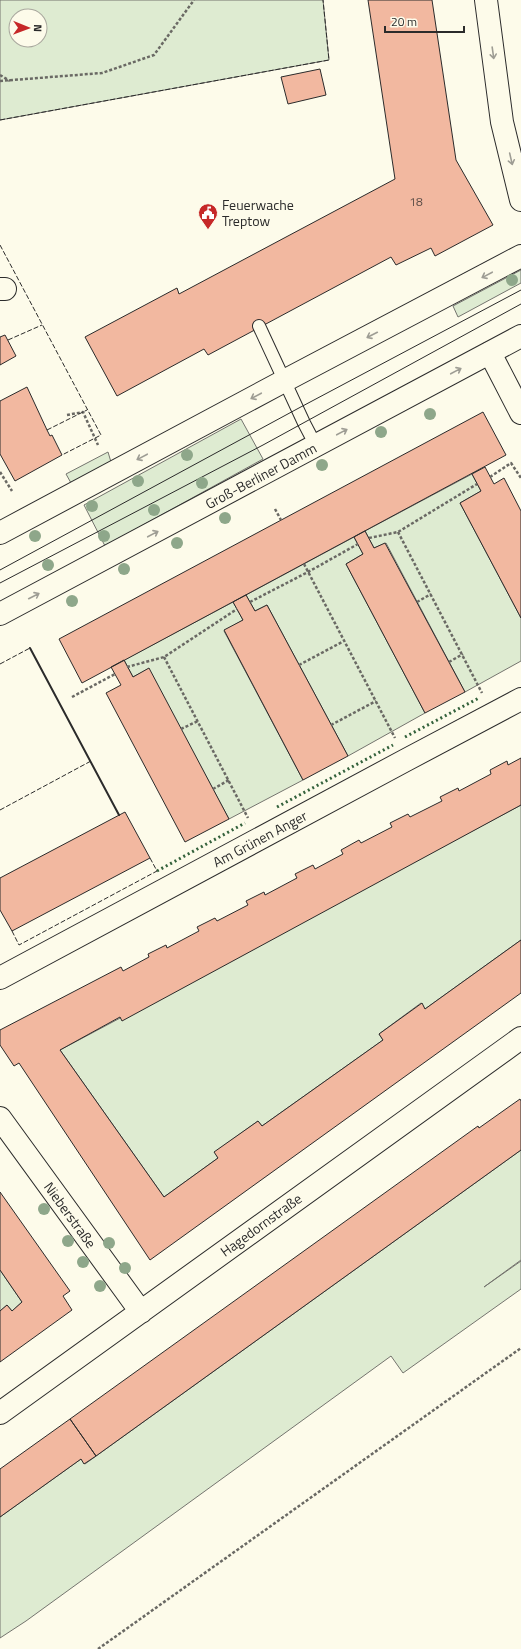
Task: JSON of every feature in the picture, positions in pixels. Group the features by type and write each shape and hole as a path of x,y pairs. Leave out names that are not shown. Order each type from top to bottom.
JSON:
{"street":[{"path":"486,0 502,122 521,200"},
{"path":"0,533 521,256"},
{"name":"Groß-Berliner Damm","path":"0,614 521,336"},
{"path":"490,353 521,413"},
{"name":"Am Grünen Anger","path":"0,978 521,699"},
{"name":"Hagedornstraße","path":"0,1413 521,1038"},
{"name":"Nieberstraße","path":"0,1118 140,1312"}],"lane":[{"path":"259,326 316,446"}],"path":[{"path":"0,81 102,73 154,55 194,0"},
{"path":"0,74 10,81"},
{"path":"67,415 83,412 98,445"},
{"path":"490,476 511,463 521,478"},
{"path":"0,472 12,491"},
{"path":"369,538 398,532 477,484"},
{"path":"275,510 281,520"},
{"path":"398,532 463,654 493,715"},
{"path":"250,602 358,544"},
{"path":"304,564 406,760"},
{"path":"417,602 431,594"},
{"path":"128,667 164,657 237,609"},
{"path":"299,665 344,641"},
{"path":"449,662 463,654"},
{"path":"164,657 259,840"},
{"path":"72,697 115,674"},
{"path":"332,725 376,701"},
{"path":"181,729 198,720"},
{"path":"213,789 229,780"},
{"path":"98,1649 521,1348"}],"green space":[{"path":"0,0 323,0 329,60 0,120"},
{"path":"521,270 521,283 458,317 453,306"},
{"path":"241,419 263,459 105,546 84,505"},
{"path":"108,452 111,462 71,483 66,474"},
{"path":"472,474 481,491 460,503 521,618 521,661 465,692 386,543 374,548 365,531"},
{"path":"354,537 363,554 346,564 425,713 348,756 267,605 255,611 246,595"},
{"path":"233,602 243,620 224,631 303,780 229,819 148,669 133,677 124,660"},
{"path":"521,805 521,940 425,1009 421,1003 379,1034 383,1040 262,1126 258,1121 215,1152 218,1158 164,1197 60,1050"},
{"path":"521,1150 521,1260 484,1287 521,1261 521,1289 403,1373 391,1356 26,1621 0,1638 0,1517 81,1459 85,1464"},
{"path":"0,1270 22,1302 12,1311 7,1305 0,1311"}],"building":[{"path":"368,0 432,0 456,160 493,225 435,256 431,248 396,265 391,257 208,355 204,349 117,396 85,337 177,288 179,294 395,179"},
{"path":"320,69 326,95 288,104 281,77"},
{"path":"5,335 16,356 0,365 0,337"},
{"path":"27,387 50,436 52,435 62,455 15,481 0,454 0,401"},
{"path":"483,412 506,455 82,683 59,639"},
{"path":"485,467 494,484 504,478 521,511 521,618 460,503 481,491 472,474"},
{"path":"365,531 374,548 385,543 465,692 425,713 346,564 363,554 354,537"},
{"path":"246,595 255,611 267,605 348,756 303,780 224,630 243,620 233,602"},
{"path":"124,660 133,677 149,668 229,819 185,842 106,693 121,685 111,667"},
{"path":"521,758 521,805 122,1021 120,1017 60,1050 164,1197 218,1158 214,1152 258,1121 262,1126 383,1040 379,1034 422,1003 425,1009 521,940 521,993 150,1260 19,1063 14,1066 0,1045 0,1030 121,967 123,971 149,957 148,954 166,945 167,948 199,931 197,927 215,918 217,921 248,905 246,901 264,892 265,895 297,878 295,874 313,865 315,869 343,854 341,850 359,840 361,843 392,827 390,823 408,814 410,817 442,801 440,797 458,788 459,791 491,774 490,770 507,761 508,765"},
{"path":"125,812 150,858 12,931 0,910 0,878"},
{"path":"520,1099 521,1150 96,1456 70,1419 478,1126 479,1128"},
{"path":"0,1192 70,1291 63,1296 72,1310 0,1362 0,1311 7,1305 12,1311 22,1302 0,1270"},
{"path":"70,1419 96,1456 84,1464 81,1459 0,1517 0,1469"}],"tram line":[{"path":"0,570 297,409 521,290"},
{"path":"0,583 263,445 521,304"}],"hedge":[{"path":"405,737 479,698"},
{"path":"277,807 393,745"},
{"path":"157,871 245,823"}],"fence":[{"path":"0,120 329,60 323,0"},
{"path":"0,245 101,435 62,455"},
{"path":"8,340 42,325"},
{"path":"47,430 87,410"},
{"path":"0,664 30,648"},
{"path":"0,810 91,761"},
{"path":"12,931 19,945 157,871 150,858"}],"wall":[{"path":"30,648 119,815"}],"place":[{"name":"Feuerwache Treptow","path":"208,230"}]}
